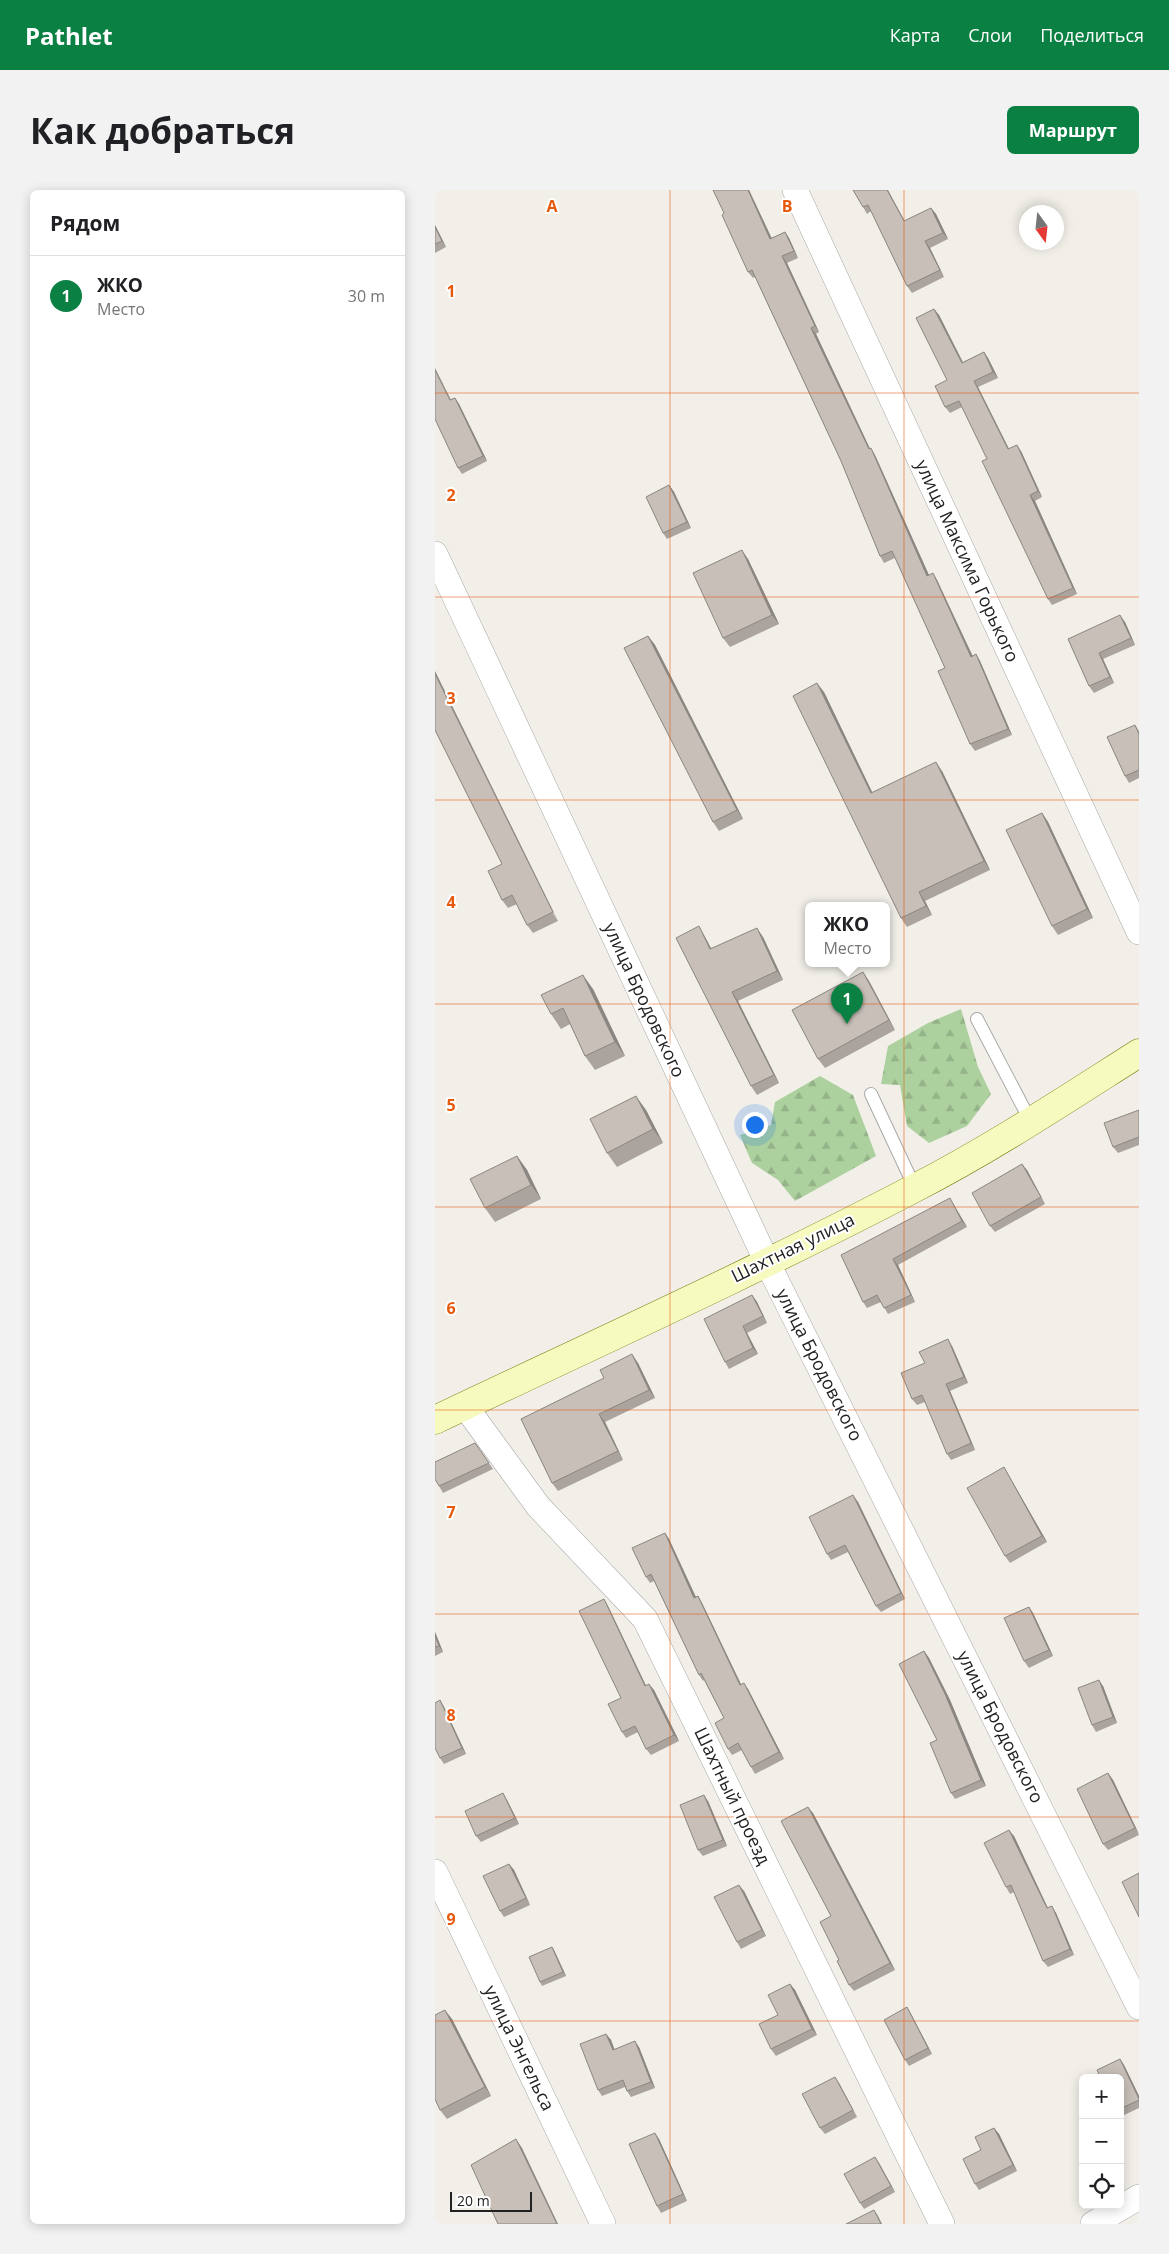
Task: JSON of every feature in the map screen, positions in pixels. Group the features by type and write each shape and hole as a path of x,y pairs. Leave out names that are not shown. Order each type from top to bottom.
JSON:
{"main road":[{"name":"Шахтная улица","path":"435,1420 767,1262 915,1188 1031,1122 1139,1053"}],"street":[{"name":"улица Максима Горького","path":"795,190 1139,932"},
{"name":"улица Бродовского","path":"435,554 767,1262 1139,2007"},
{"name":"Шахтный проезд","path":"465,1406 538,1506 645,1619 942,2224"},
{"name":"улица Энгельса","path":"435,1872 603,2224"},
{"path":"1093,2224 1139,2197"}],"lane":[{"path":"977,1019 1031,1122"},
{"path":"871,1094 915,1188"}],"green space":[{"path":"961,1009 978,1067 991,1094 967,1126 929,1143 907,1126 900,1085 881,1084 888,1046 928,1023"},
{"path":"820,1076 853,1095 876,1156 795,1201 778,1180 752,1163 740,1135 771,1125 775,1102"}],"building":[{"path":"713,190 748,190 770,239 785,232 794,251 782,256 815,326 811,328 869,449 871,448 927,576 933,573 971,657 976,654 1008,729 970,744 938,671 945,668 892,551 880,556 841,461 752,270 748,272 722,215 724,213"},
{"path":"853,190 887,190 904,221 931,208 943,233 925,241 940,270 907,286 868,205 863,207"},
{"path":"435,227 442,241 435,244"},
{"path":"934,309 962,363 984,352 993,372 974,381 1008,449 1017,445 1038,491 1030,495 1073,588 1048,599 982,461 987,459 959,401 945,407 935,386 947,380 916,318"},
{"path":"435,370 450,400 455,398 483,456 458,468 435,419"},
{"path":"669,485 687,522 663,533 646,497"},
{"path":"742,550 772,615 723,638 693,573"},
{"path":"1120,615 1131,638 1099,653 1110,677 1089,686 1068,639"},
{"path":"648,636 737,810 713,822 624,648"},
{"path":"435,674 553,912 527,925 512,895 502,900 488,871 502,864 435,730"},
{"path":"817,683 871,793 936,762 984,861 919,892 926,906 901,918 793,696"},
{"path":"1135,725 1139,734 1139,770 1125,776 1107,737"},
{"path":"1042,813 1087,909 1052,926 1006,830"},
{"path":"699,926 710,949 757,928 777,971 732,992 774,1075 751,1086 676,938"},
{"path":"863,972 889,1020 818,1059 792,1010"},
{"path":"583,975 615,1042 585,1056 563,1008 551,1014 541,995"},
{"path":"636,1096 653,1129 607,1153 590,1119"},
{"path":"1139,1110 1139,1137 1113,1147 1104,1123"},
{"path":"517,1156 531,1185 485,1208 470,1179"},
{"path":"1022,1164 1041,1197 990,1226 972,1193"},
{"path":"950,1198 962,1221 893,1259 911,1295 884,1308 877,1295 863,1302 841,1255"},
{"path":"752,1295 763,1316 743,1326 753,1348 725,1362 704,1319"},
{"path":"948,1339 964,1377 946,1384 971,1443 947,1454 922,1395 912,1399 901,1373 925,1363 919,1352"},
{"path":"632,1354 649,1390 599,1414 618,1451 552,1483 521,1419 604,1378 600,1370"},
{"path":"475,1443 489,1463 439,1486 435,1479 435,1462"},
{"path":"1004,1467 1042,1536 1005,1556 967,1488"},
{"path":"853,1495 901,1593 876,1606 845,1545 827,1554 809,1517"},
{"path":"665,1533 694,1598 698,1596 740,1685 744,1683 779,1752 751,1767 738,1743 728,1749 715,1723 724,1718 701,1673 699,1675 651,1574 646,1577 632,1548"},
{"path":"604,1599 645,1686 649,1684 674,1735 646,1749 635,1726 622,1732 608,1704 621,1698 579,1611"},
{"path":"1029,1607 1049,1650 1024,1661 1004,1618"},
{"path":"435,1636 439,1646 435,1647"},
{"path":"924,1651 945,1694 981,1780 951,1793 930,1743 937,1740 899,1664"},
{"path":"1099,1680 1113,1717 1092,1725 1078,1688"},
{"path":"440,1700 462,1748 440,1758 435,1748 435,1703"},
{"path":"1108,1773 1135,1828 1103,1844 1077,1789"},
{"path":"503,1793 515,1818 476,1836 465,1811"},
{"path":"704,1795 723,1840 698,1850 680,1805"},
{"path":"808,1807 890,1963 849,1985 820,1922 831,1916 781,1821"},
{"path":"1009,1830 1047,1908 1052,1906 1070,1949 1043,1961 1011,1885 1006,1887 984,1843"},
{"path":"509,1864 526,1898 500,1911 483,1876"},
{"path":"1139,1873 1139,1917 1122,1882"},
{"path":"739,1885 762,1930 737,1942 714,1897"},
{"path":"552,1947 563,1972 540,1982 529,1957"},
{"path":"790,1984 812,2029 771,2049 759,2024 778,2015 768,1995"},
{"path":"907,2007 928,2048 905,2060 884,2020"},
{"path":"445,2010 485,2087 440,2110 435,2099 435,2015"},
{"path":"606,2034 613,2050 635,2041 651,2082 627,2091 623,2080 598,2090 580,2044"},
{"path":"1120,2059 1139,2100 1124,2107 1124,2074 1099,2074 1097,2070"},
{"path":"835,2077 853,2110 820,2128 802,2094"},
{"path":"994,2128 1013,2165 975,2184 963,2159 981,2150 975,2137"},
{"path":"655,2133 683,2194 657,2206 629,2144"},
{"path":"516,2139 557,2224 498,2224 471,2165"},
{"path":"875,2157 891,2186 860,2203 844,2174"},
{"path":"874,2210 881,2224 846,2224"}],"place":[{"name":"ЖКО","path":"847,1024"}]}
